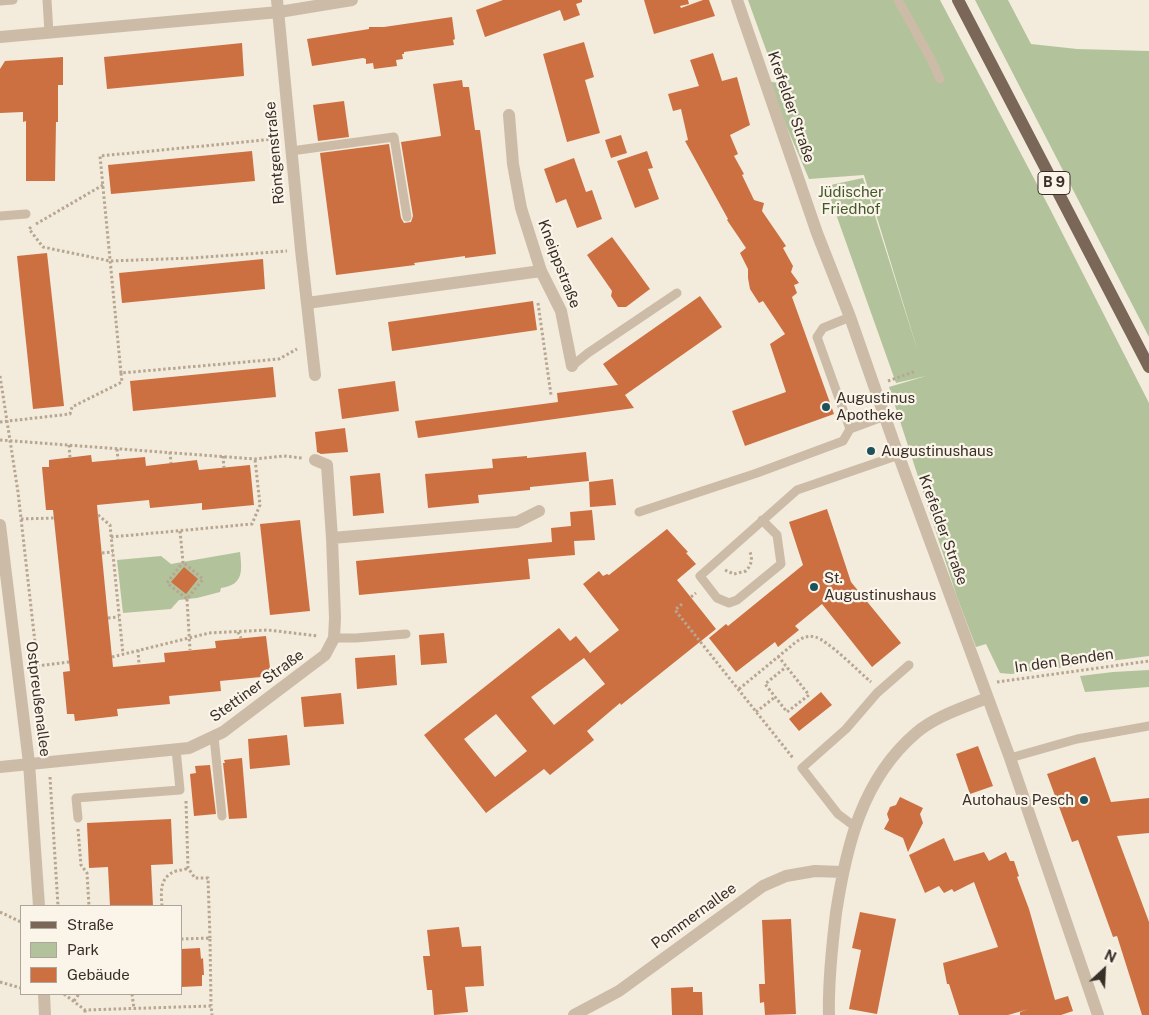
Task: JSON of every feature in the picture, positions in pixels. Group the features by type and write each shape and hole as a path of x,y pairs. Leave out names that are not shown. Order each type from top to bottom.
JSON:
{"main road":[{"name":"B 9","path":"958,0 1149,367"}],"street":[{"path":"0,37 278,6 352,0"},
{"name":"Krefelder Straße","path":"737,0 817,233 850,317 898,455 1010,758 1098,1015"},
{"name":"Röntgenstraße","path":"278,6 310,341 315,375"},
{"name":"Kneippstraße","path":"509,115 513,164 521,208 541,271 561,311 572,366"},
{"path":"307,303 541,271"},
{"path":"315,460 327,465 332,538 334,638"},
{"path":"332,538 517,522 539,511"},
{"name":"Ostpreußenallee","path":"0,525 29,763 39,905"},
{"name":"Stettiner Straße","path":"0,767 190,748 214,737 238,722 325,655 334,638"},
{"path":"829,1015 832,942 842,872 854,826 869,793 890,760 916,733 946,714 987,698"},
{"name":"Pommernallee","path":"574,1015 619,991 763,886 786,876 815,871 842,872"},
{"path":"44,995 45,1015"}],"lane":[{"path":"0,1 13,0"},
{"path":"47,0 49,33"},
{"path":"898,0 940,79"},
{"path":"291,151 394,137 407,217"},
{"path":"0,216 26,214"},
{"path":"572,366 588,353 677,293"},
{"path":"850,317 823,328 817,337 850,429"},
{"path":"639,512 758,473 843,441 850,429 885,416"},
{"path":"762,520 777,535 781,564 737,600 729,603 717,598 700,576 762,520 797,490 898,455"},
{"path":"334,638 406,634"},
{"path":"854,826 838,814 802,768 846,729 880,690 909,665"},
{"path":"1010,758 1077,739 1149,726"},
{"path":"214,737 222,816"},
{"path":"78,818 76,798 180,790 176,749"}],"path":[{"path":"0,422 70,414 72,407 122,382 100,156 290,137"},
{"path":"103,185 29,228 43,247 110,261 192,258 301,250"},
{"path":"538,301 551,395"},
{"path":"121,373 279,359 310,341"},
{"path":"874,386 916,371"},
{"path":"0,376 21,519 49,761 58,905"},
{"path":"0,440 255,458 284,456 315,460"},
{"path":"69,445 70,458"},
{"path":"117,448 118,460"},
{"path":"170,452 171,463"},
{"path":"223,456 224,468"},
{"path":"111,537 252,524 260,505 255,458"},
{"path":"98,515 110,526 123,654"},
{"path":"21,519 54,518"},
{"path":"180,531 183,562 167,583 187,599"},
{"path":"717,561 726,570 734,574 746,571 752,559 750,552 741,539"},
{"path":"102,553 113,552"},
{"path":"183,562 203,579 187,599 190,650"},
{"path":"682,604 675,610 802,768"},
{"path":"108,618 119,617"},
{"path":"112,657 208,633 268,630 334,638"},
{"path":"238,632 241,638"},
{"path":"739,689 778,656 807,636 816,637 825,642 880,690"},
{"path":"138,650 139,664"},
{"path":"778,656 809,695 788,712 765,684 786,667"},
{"name":"In den Benden","path":"982,684 1149,661"},
{"path":"37,666 69,662"},
{"path":"756,712 775,697"},
{"path":"180,790 186,800 188,868 195,878 208,878 212,1015"},
{"path":"78,818 81,865 87,873 89,905"},
{"path":"162,905 161,889 166,876 188,868"},
{"path":"0,912 20,922"},
{"path":"182,939 210,938"},
{"path":"0,982 20,988"},
{"path":"65,995 84,1010 85,1015"},
{"path":"74,1001 78,995"},
{"path":"132,995 134,1009"},
{"path":"84,1010 211,1006"}],"green space":[{"name":"Jüdischer Friedhof","path":"748,0 940,0 1149,403 1149,656 1011,674 1000,673 986,644 976,647 957,597 889,387 926,376 896,383 826,186 863,178 919,355 864,175 809,179 767,81 778,83"},
{"path":"975,0 1008,0 1031,44 1077,49 1149,51 1149,337"},
{"path":"240,552 241,571 238,580 234,584 221,588 220,592 179,600 171,609 123,613 117,560 161,556 171,564"},
{"path":"1149,670 1149,687 1085,692 1080,676 1113,672"}],"building":[{"path":"503,0 582,0 582,2 576,4 580,15 564,21 560,10 485,37 476,10"},
{"path":"644,0 688,0 689,4 680,6 681,8 703,0 709,0 715,16 654,34"},
{"path":"452,17 454,45 404,52 402,54 403,59 396,60 397,66 374,69 373,63 366,64 366,59 363,58 312,66 307,39 369,29 369,27 384,27"},
{"path":"584,42 594,77 585,80 600,133 567,142 543,54"},
{"path":"242,43 244,76 107,89 104,57"},
{"path":"713,53 722,81 737,77 750,125 730,135 738,154 734,156 744,174 742,175 754,200 764,203 762,211 786,246 783,248 793,266 791,272 799,283 794,285 797,293 792,297 834,414 745,446 732,411 786,392 770,344 785,334 763,301 759,303 750,289 748,269 740,253 746,248 727,220 685,141 688,140 681,109 673,111 668,94 699,86 690,60"},
{"path":"63,57 63,85 58,85 55,181 26,181 26,121 23,122 23,112 0,113 0,69 5,61"},
{"path":"462,80 463,87 469,87 475,130 480,130 496,254 465,258 465,256 414,263 415,265 336,275 320,153 389,144 401,218 404,223 411,222 413,216 401,142 441,136 433,84"},
{"path":"344,101 349,137 318,141 313,105"},
{"path":"621,135 627,153 611,158 605,140"},
{"path":"252,151 255,181 111,194 108,165"},
{"path":"647,151 653,168 648,169 659,199 635,208 617,161"},
{"path":"574,158 586,192 592,190 602,219 577,228 566,199 556,203 544,169"},
{"path":"612,237 650,289 626,307 618,307 611,296 612,291 587,255"},
{"path":"47,253 64,406 33,409 17,256"},
{"path":"263,259 265,289 122,303 119,273"},
{"path":"700,296 722,327 625,395 634,408 418,438 415,421 558,402 557,393 618,385 603,364"},
{"path":"533,301 537,330 392,351 388,322"},
{"path":"273,367 276,397 133,411 130,381"},
{"path":"395,381 399,411 342,419 338,389"},
{"path":"345,428 348,452 321,454 317,452 315,432"},
{"path":"586,452 589,481 530,487 530,490 478,495 479,503 428,508 425,474 493,468 492,459 527,456 527,458"},
{"path":"91,455 92,462 145,457 146,466 197,460 199,470 250,465 254,505 202,510 202,503 150,508 149,500 97,505 108,618 113,667 165,662 164,653 216,648 215,641 266,636 271,676 220,681 221,691 169,696 170,704 117,709 118,716 75,721 74,714 67,714 63,672 70,671 53,510 46,510 42,467 49,467 49,460"},
{"path":"380,473 384,513 353,516 350,476"},
{"path":"613,479 616,505 590,507 589,482"},
{"name":"St. Augustinushaus","path":"827,509 851,582 901,643 872,667 822,604 795,626 799,630 778,647 775,642 736,672 709,638 726,624 728,626 803,565 789,522"},
{"path":"592,510 595,540 574,541 575,555 528,559 530,579 359,595 356,561 552,542 551,528 571,526 570,512"},
{"path":"300,520 310,611 270,615 260,524"},
{"path":"667,529 696,564 677,580 716,629 587,731 594,740 550,775 544,769 486,813 424,735 559,628 570,641 576,636 590,653 619,630 583,584 599,571 603,576 609,575","holes":["584,658 605,684 554,725 531,697","496,714 527,751 495,777 464,739"]},
{"path":"184,567 198,579 186,594 171,582"},
{"path":"444,633 447,663 421,665 419,635"},
{"path":"395,655 397,685 357,689 355,658"},
{"path":"821,692 832,705 799,731 789,719"},
{"path":"341,693 344,724 304,727 301,697"},
{"path":"287,735 290,765 250,769 248,739"},
{"path":"978,746 993,786 970,794 956,754"},
{"path":"1095,757 1111,802 1149,798 1149,833 1117,836 1149,922 1149,1015 1142,1015 1117,936 1113,937 1078,840 1072,842 1047,774"},
{"path":"242,758 247,818 229,819 223,763 225,763 224,760"},
{"path":"210,765 216,814 194,816 190,774 196,773 195,766"},
{"path":"900,797 923,808 920,814 923,823 908,852 903,838 884,829 889,820 887,814 890,807 896,805"},
{"path":"171,819 173,864 151,865 153,905 110,905 108,867 89,868 87,823"},
{"path":"944,838 954,861 984,852 989,861 1006,852 1010,861 1014,861 1019,876 1017,877 1029,909 1055,1000 1068,996 1073,1011 1061,1015 1020,1015 1020,1012 1029,1009 1008,1015 959,1015 949,984 947,984 943,963 998,947 974,882 954,892 952,889 944,893 939,886 925,893 909,855"},
{"path":"860,912 896,919 877,1014 849,1009 861,950 852,948"},
{"path":"791,919 796,1014 765,1015 764,1002 760,1003 759,984 765,984 762,920"},
{"path":"459,927 462,947 481,946 484,986 465,987 468,1012 434,1015 432,990 427,990 423,956 430,956 427,930"},
{"path":"200,948 201,959 203,958 204,975 202,975 202,986 182,987 182,949"},
{"path":"693,987 693,992 702,992 703,1015 672,1015 671,988"}],"place":[{"name":"Augustinus Apotheke","path":"826,407"},
{"name":"Augustinushaus","path":"871,451"},
{"name":"St. Augustinushaus","path":"814,587"},
{"name":"Autohaus Pesch","path":"1084,800"}]}
